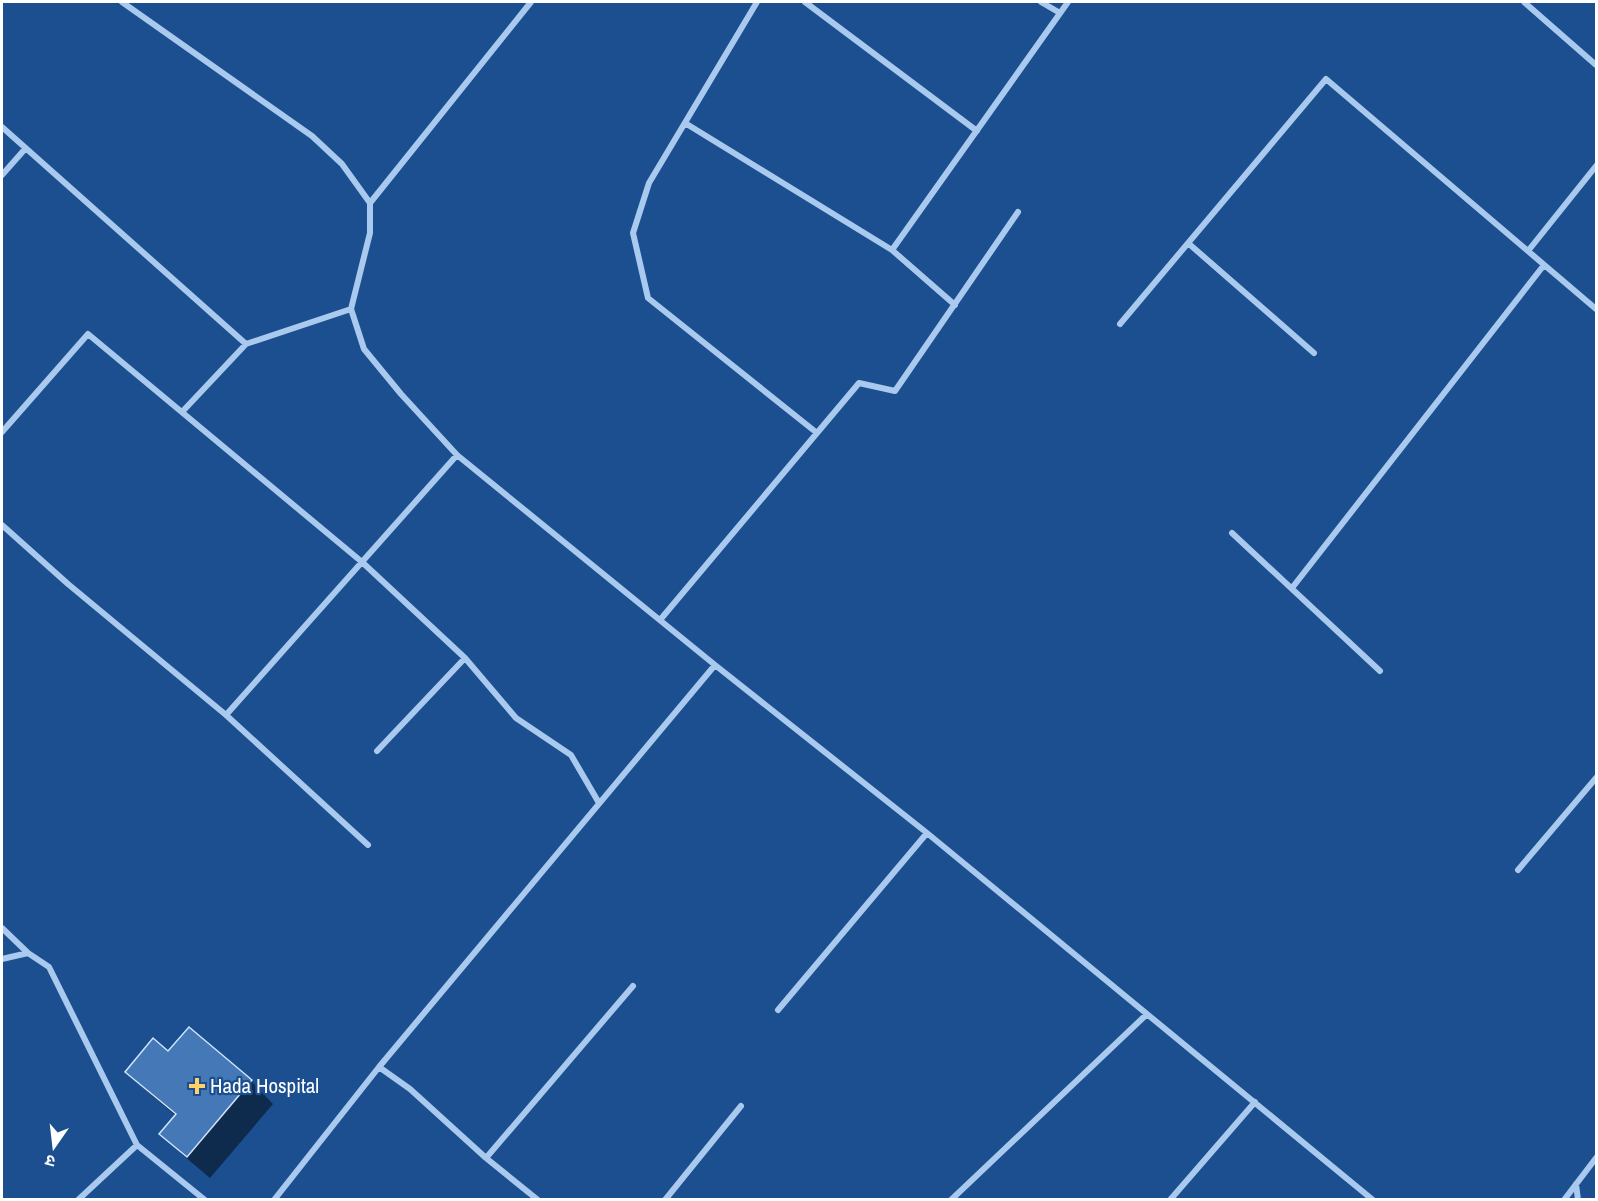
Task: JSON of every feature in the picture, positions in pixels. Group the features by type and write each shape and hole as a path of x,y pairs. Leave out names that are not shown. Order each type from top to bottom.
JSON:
{"street":[{"path":"122,2 312,136 342,164 370,204 370,233 351,309 363,349 457,455 715,665 927,833 1373,1200"},
{"path":"370,204 531,2"},
{"path":"757,2 649,183 633,233 648,298 817,433"},
{"path":"805,2 976,130"},
{"path":"1041,2 1060,13"},
{"path":"892,250 1068,2"},
{"path":"1524,2 1596,65"},
{"path":"1120,324 1326,79 1596,309"},
{"path":"685,123 892,250 955,305"},
{"path":"2,128 246,344"},
{"path":"2,175 26,149"},
{"path":"1528,251 1596,166"},
{"path":"660,620 859,383 896,391 1018,212"},
{"path":"1188,243 1314,353"},
{"path":"1292,588 1545,265"},
{"path":"182,412 246,344 351,309"},
{"path":"2,432 88,334 362,562 465,658 516,718 571,755 600,803"},
{"path":"226,715 457,455"},
{"path":"2,525 68,584 226,715 368,845"},
{"path":"1232,533 1380,670"},
{"path":"377,751 465,658"},
{"path":"274,1200 379,1067 715,665"},
{"path":"1518,870 1596,778"},
{"path":"778,1010 927,833"},
{"path":"2,928 28,953 49,967 137,1145 205,1200"},
{"path":"2,959 28,953"},
{"path":"486,1158 633,987"},
{"path":"951,1200 1147,1014"},
{"path":"379,1067 410,1089 486,1158 538,1200"},
{"path":"1170,1200 1255,1102"},
{"path":"665,1200 741,1106"},
{"path":"78,1200 137,1145"},
{"path":"1564,1200 1596,1158"},
{"path":"1576,1184 1578,1200"}],"building":[{"path":"189,1027 252,1080 187,1157 159,1134 176,1114 125,1072 153,1038 168,1051"}],"place":[{"name":"Hada Hospital","path":"197,1086"}]}
